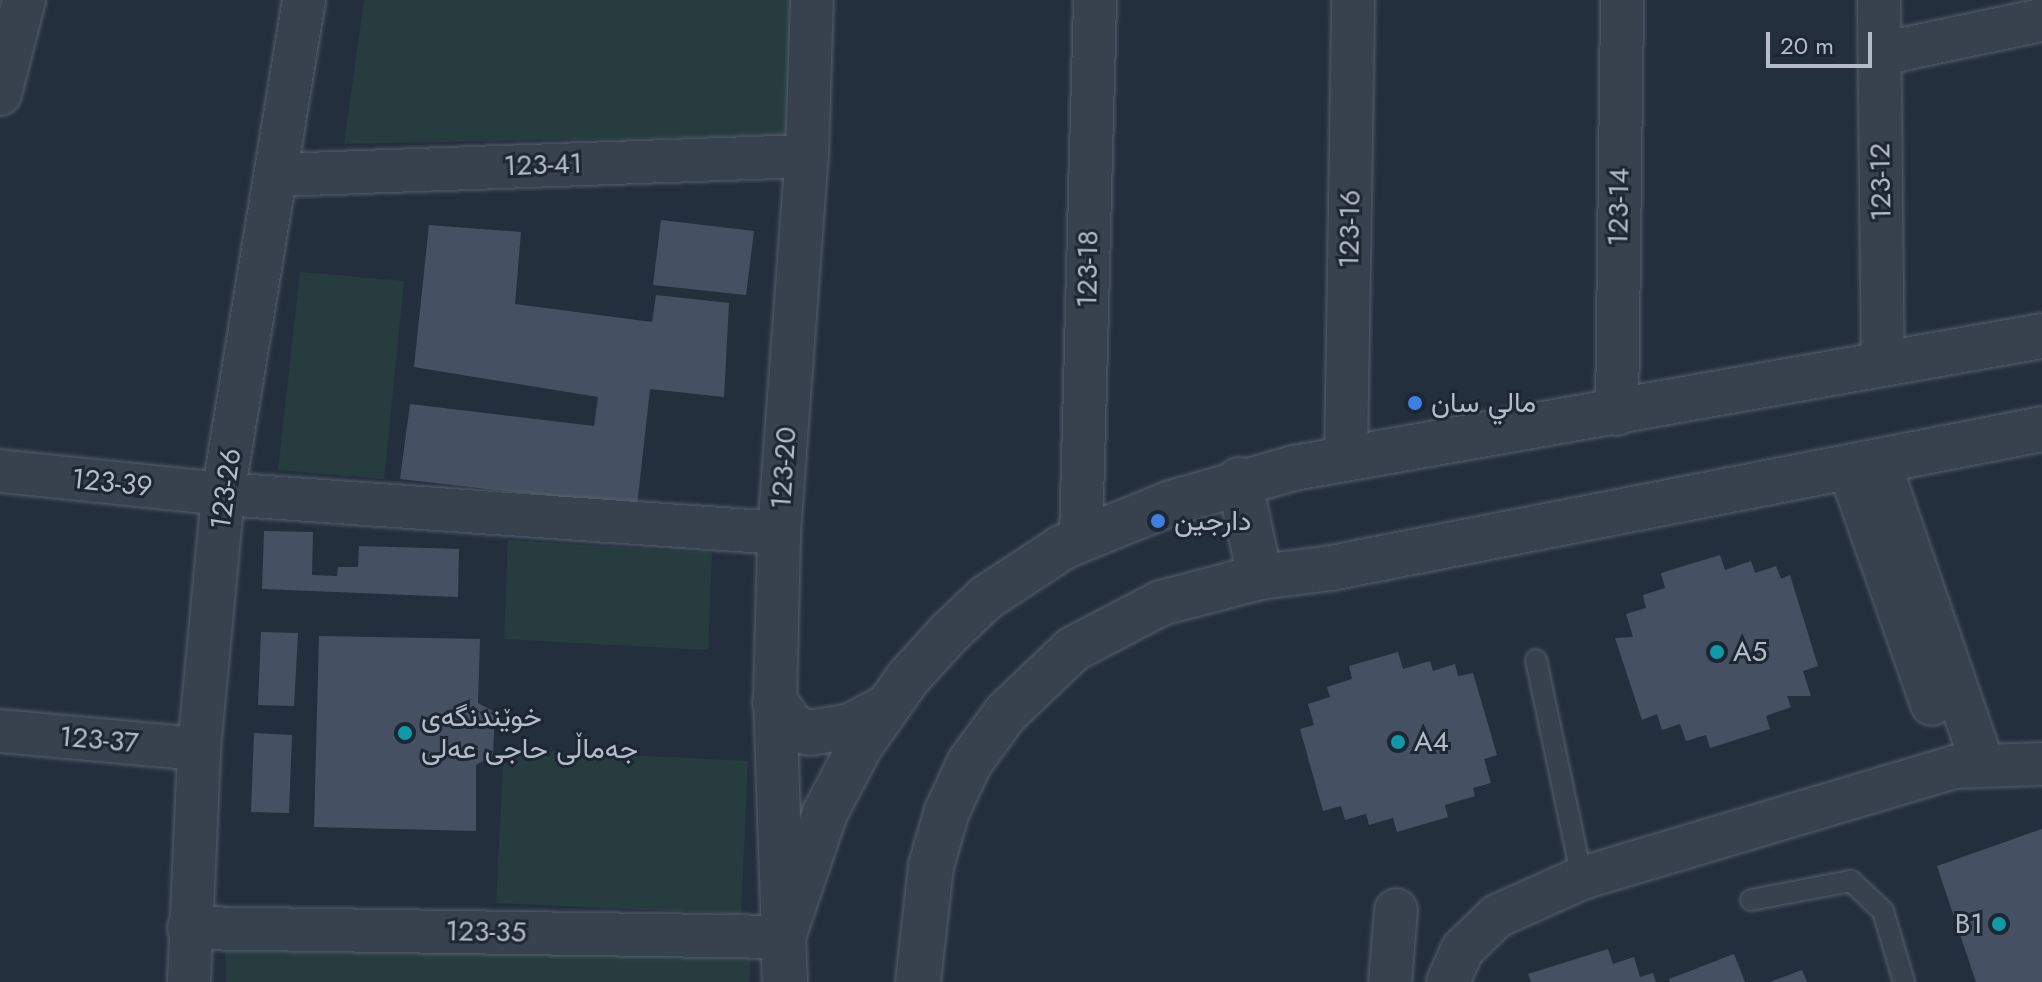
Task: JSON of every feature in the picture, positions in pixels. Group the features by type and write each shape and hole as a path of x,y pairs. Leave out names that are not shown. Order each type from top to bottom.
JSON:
{"street":[{"path":"0,94 24,0"},
{"name":"123-26","path":"189,982 199,749 223,494 278,175 304,0"},
{"name":"123-20","path":"783,937 775,702 779,533 807,156 812,0"},
{"name":"123-18","path":"1081,539 1095,0"},
{"name":"123-16","path":"1346,458 1353,0"},
{"name":"123-14","path":"1617,414 1622,0"},
{"name":"123-12","path":"1879,0 1883,363"},
{"path":"1880,54 2042,20"},
{"name":"123-41","path":"278,175 807,156"},
{"path":"785,982 783,937 825,813 886,707 987,597 1081,539 1239,480 1346,458 1617,414 2042,336"},
{"path":"918,982 922,913 947,811 970,762 1006,713 1073,649 1161,603 1260,577 1331,568 2042,429"},
{"path":"1864,464 1968,765"},
{"name":"123-39","path":"0,471 223,494 779,533"},
{"path":"1239,480 1260,577"},
{"path":"775,702 794,728 810,733 851,726 886,707"},
{"name":"123-37","path":"0,731 199,749"},
{"path":"1448,982 1463,949 1497,916 1582,878 1968,765 2042,764"},
{"path":"1390,982 1396,910"},
{"name":"123-35","path":"189,928 783,937"}],"lane":[{"path":"1536,660 1582,878"},
{"path":"1751,900 1851,881 1883,911 1904,982"}],"green space":[{"path":"364,0 805,0 799,135 344,144"},
{"path":"300,272 404,281 384,479 278,470"},
{"path":"508,540 712,553 708,650 504,639"},
{"path":"504,749 748,761 741,914 496,903"},
{"path":"225,947 751,958 749,982 226,982"}],"building":[{"path":"661,220 754,231 746,295 653,285"},
{"path":"429,225 521,232 515,304 652,322 656,295 729,303 724,397 650,389 637,506 400,479 410,404 594,426 598,397 414,367"},
{"path":"264,531 313,532 312,575 337,576 338,567 358,567 359,546 459,549 458,597 262,589"},
{"name":"A5","path":"1720,555 1725,570 1751,561 1755,573 1776,566 1781,579 1790,575 1818,666 1803,671 1811,696 1787,696 1791,707 1766,716 1770,729 1710,748 1706,735 1686,741 1680,724 1662,730 1657,714 1642,720 1615,638 1633,637 1626,614 1646,608 1643,595 1665,588 1661,573"},
{"path":"261,632 298,633 294,706 258,705"},
{"name":"خوێندنگەی جەماڵی حاجی عەلی","path":"319,636 480,639 478,703 495,712 493,755 476,765 476,831 314,827"},
{"name":"A4","path":"1398,652 1403,669 1430,661 1433,671 1455,664 1458,676 1473,673 1497,755 1484,759 1491,783 1473,788 1475,796 1445,805 1448,817 1397,832 1393,818 1369,825 1366,814 1345,820 1341,806 1323,811 1300,729 1314,725 1308,704 1330,697 1327,687 1352,679 1349,666"},
{"path":"254,733 292,735 289,813 251,812"},
{"name":"B1","path":"2042,829 2042,982 1976,982 1937,866"},
{"path":"1608,949 1613,964 1634,957 1640,977 1653,973 1656,982 1531,982 1528,974"},
{"path":"1734,954 1745,982 1670,982 1669,979"},
{"path":"1802,970 1807,982 1770,982"}],"place":[{"name":"مالي سان","path":"1415,403"},
{"name":"دارجين","path":"1158,521"},
{"name":"A5","path":"1717,652"},
{"name":"خوێندنگەی جەماڵی حاجی عەلی","path":"405,733"},
{"name":"A4","path":"1398,742"},
{"name":"B1","path":"1999,924"}]}
